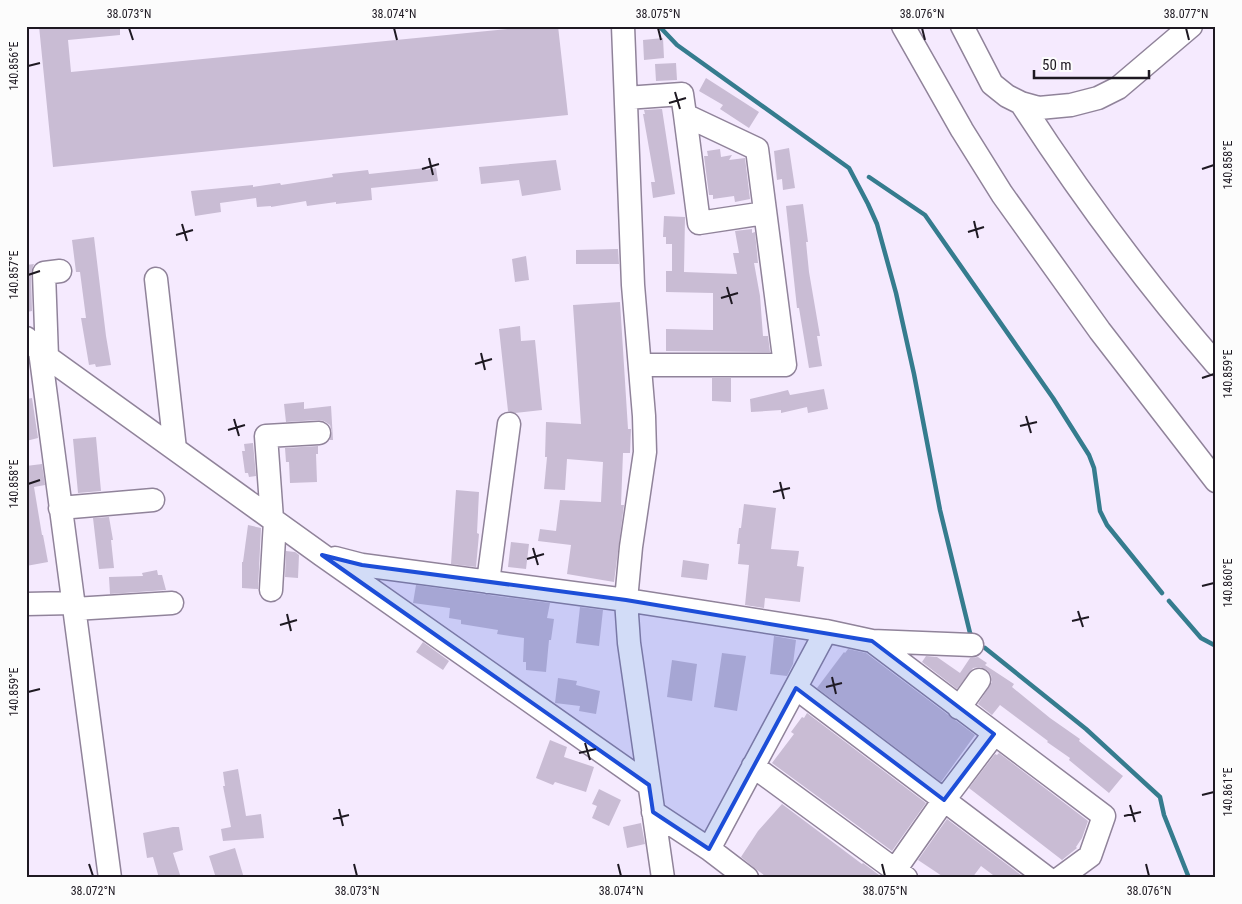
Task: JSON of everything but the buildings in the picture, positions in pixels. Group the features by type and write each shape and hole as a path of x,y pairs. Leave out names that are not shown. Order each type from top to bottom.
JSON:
{"street":[{"path":"623,26 633,285 644,416 645,452 631,547 626,600 629,643 663,878"},
{"path":"903,26 962,130 1002,194 1100,332 1216,481"},
{"path":"962,26 992,84 1021,103 1039,108 1070,105 1098,98 1118,88 1191,26"},
{"path":"626,98 682,94 699,223 765,213"},
{"path":"1021,103 1052,152 1143,276 1216,364"},
{"path":"640,365 785,365 757,149 685,115"},
{"path":"60,271 44,273 38,349 110,878"},
{"path":"156,279 175,449"},
{"path":"38,349 322,555 649,785"},
{"path":"488,582 509,424"},
{"path":"271,590 273,520 266,436 319,433"},
{"path":"60,508 153,500"},
{"path":"322,555 362,565 626,600 826,631 872,640 972,645"},
{"path":"26,604 74,606 172,603"},
{"path":"709,849 826,631"},
{"path":"872,640 1104,816 1090,856 1060,878"},
{"path":"960,708 979,680"},
{"path":"796,688 1047,878"},
{"path":"753,766 901,874 944,800 994,734"},
{"path":"653,812 709,849 747,878"}],"highlighted area":[{"path":"322,555 362,565 626,600 872,641 994,734 944,800 796,688 709,849 653,812 649,785"}],"waterway":[{"path":"659,26 677,45 849,168 868,204 877,224 896,293 914,374 940,510 970,633 973,638"},
{"path":"869,177 925,215 1053,398 1089,455 1094,468 1100,511 1107,525 1162,593"},
{"path":"1169,601 1201,638 1216,646"},
{"path":"985,648 1086,729 1160,797 1164,815 1189,878"}]}
